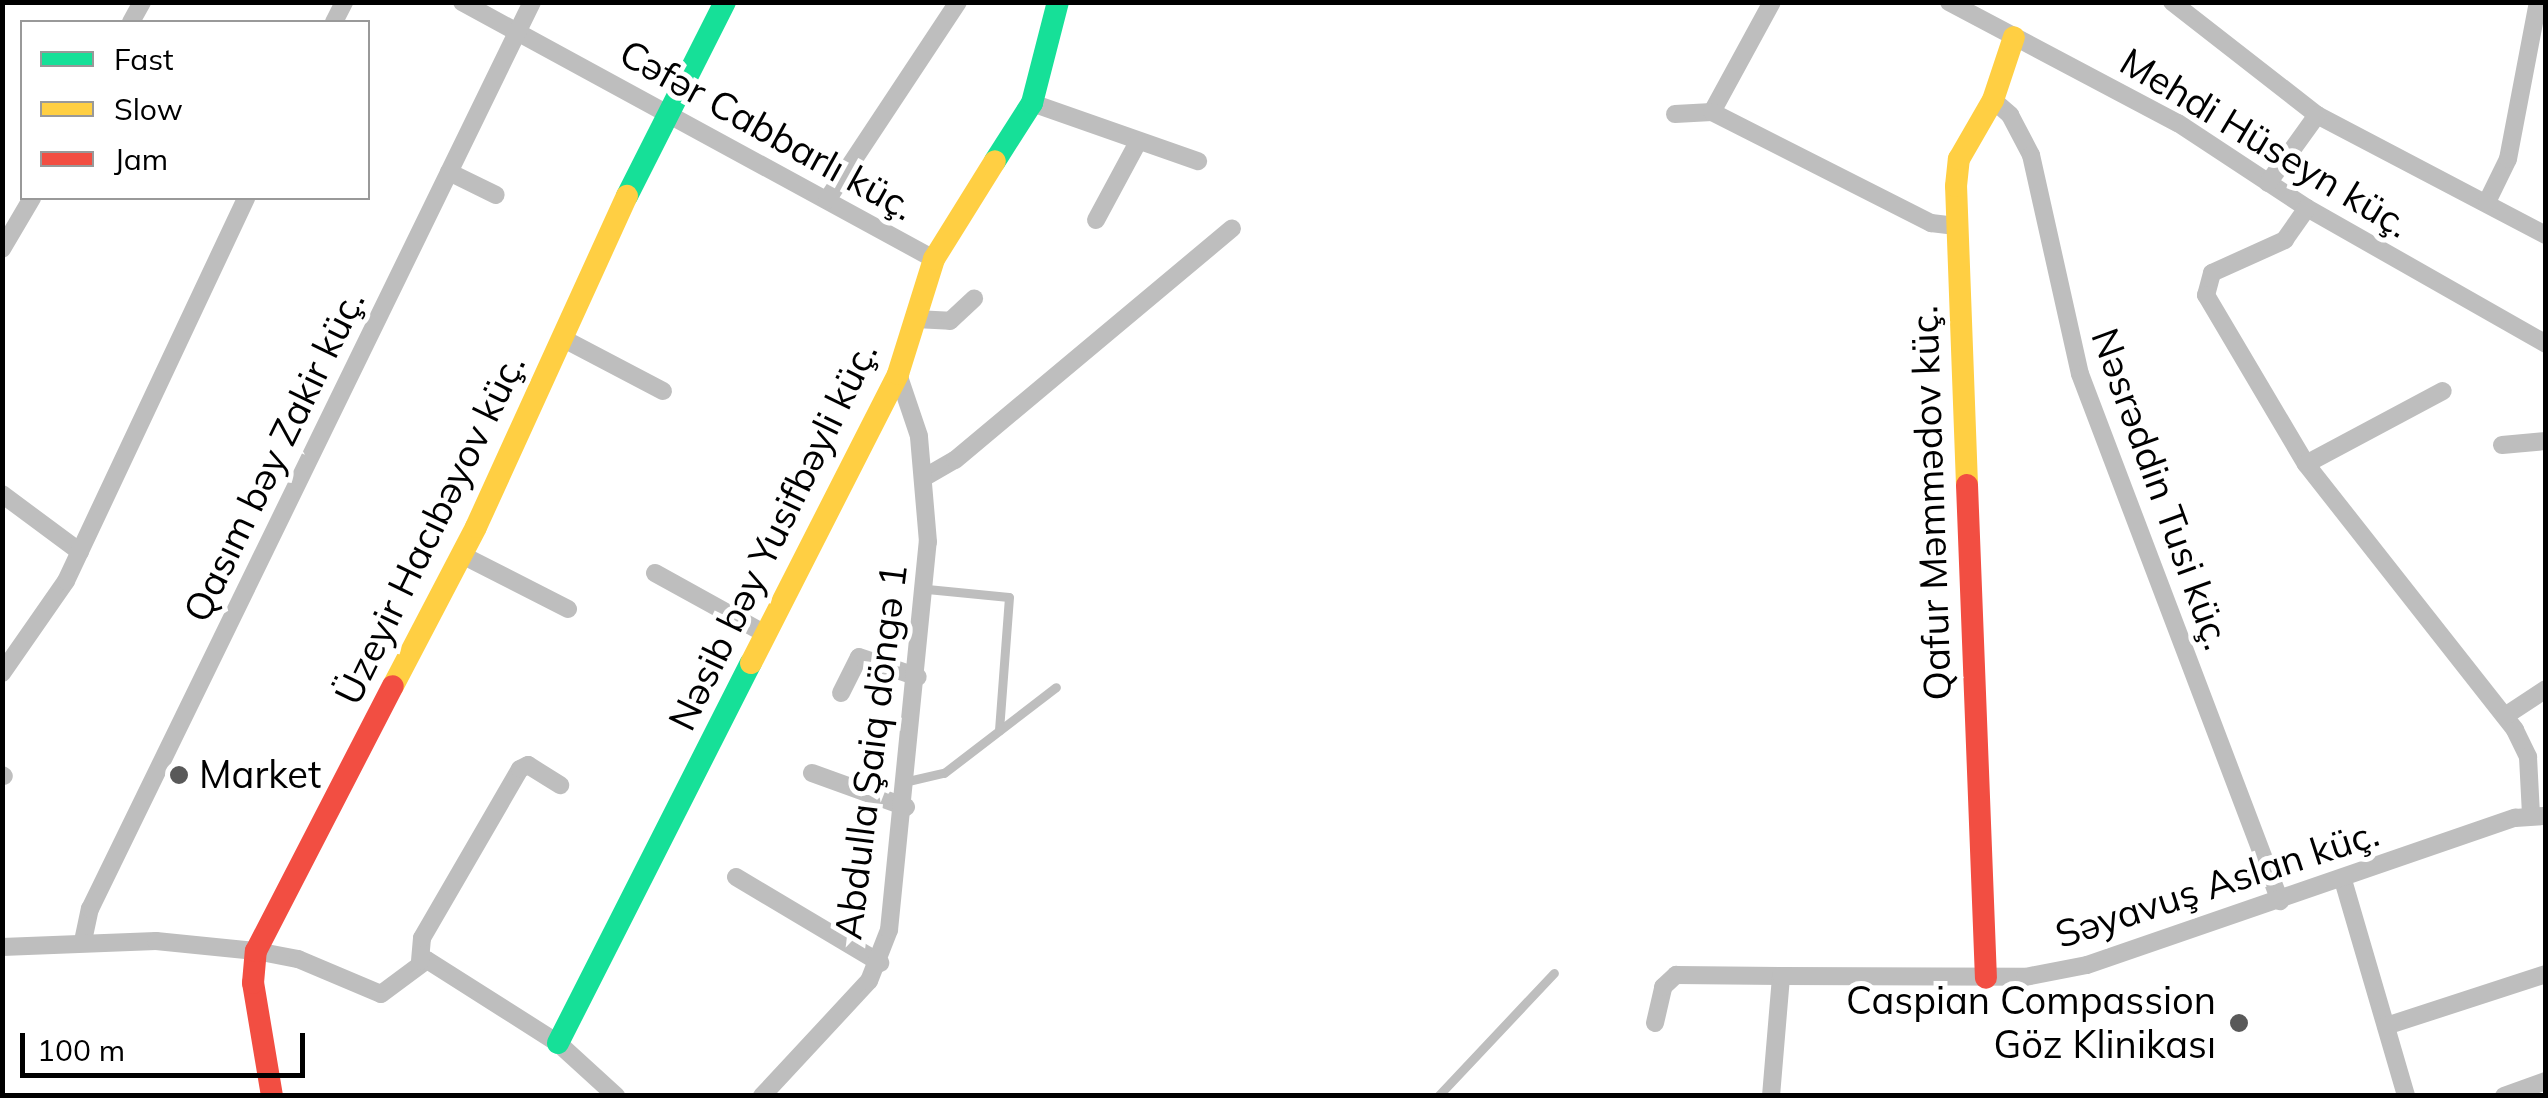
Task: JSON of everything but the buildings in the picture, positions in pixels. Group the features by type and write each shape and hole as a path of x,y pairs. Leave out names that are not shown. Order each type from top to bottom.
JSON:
{"street":[{"name":"Cəfər Cabbarlı küç.","path":"462,2 666,109 934,259"},
{"name":"Qasım bəy Zakir küç.","path":"83,941 90,908 532,2"},
{"name":"Üzeyir Hacıbəyov küç.","path":"272,1096 253,983 256,951 462,555 666,109 725,2"},
{"path":"827,200 958,2"},
{"name":"Nəsib bəy Yusifbəyli küç.","path":"558,1043 762,632 898,374 934,259 1032,103 1058,2"},
{"path":"1712,112 1772,2"},
{"name":"Mehdi Hüseyn küç.","path":"1949,2 2178,123 2307,208 2546,344"},
{"path":"2172,2 2317,115 2546,234"},
{"path":"2487,202 2508,159 2538,2"},
{"name":"Qafur Məmmədov küç.","path":"1986,978 1954,226 1959,159 1992,100 2014,38"},
{"name":"Nəsrəddin Tusi küç.","path":"1992,100 2010,115 2031,154 2080,374 2280,901"},
{"path":"1032,103 1137,144 1198,160"},
{"path":"1674,114 1712,112 1931,224 1954,226"},
{"path":"2268,183 2317,115"},
{"path":"1096,220 1137,144"},
{"path":"449,172 496,195"},
{"path":"2,250 31,200"},
{"path":"2,673 80,552 245,200"},
{"path":"2307,208 2285,240 2205,282 2206,295 2306,464 2537,754 2538,815"},
{"path":"925,477 956,460 1232,228"},
{"path":"915,318 950,321 974,300"},
{"path":"562,338 663,390"},
{"name":"Abdulla Şaiq döngə 1","path":"762,1096 838,1018 880,963 906,808 927,588 925,477 912,406 898,374"},
{"path":"2306,464 2443,391"},
{"path":"2502,445 2546,441"},
{"path":"2,494 80,552"},
{"path":"462,555 568,609"},
{"path":"655,573 762,632"},
{"path":"842,693 859,656 918,677"},
{"path":"2505,716 2546,690"},
{"path":"420,961 422,938 520,770 528,764 560,785"},
{"path":"812,773 906,808"},
{"name":"Səyavuş Aslan küç.","path":"1655,1022 1663,986 1676,975 1986,978 2087,965 2538,815"},
{"path":"736,877 880,963"},
{"path":"2343,880 2406,1096"},
{"path":"2,946 83,941 256,951 298,958 381,994 420,961 434,962 558,1043 616,1096"},
{"path":"2386,1026 2546,974"},
{"path":"1772,1096 1782,976"},
{"path":"2504,1096 2546,1081"}],"lane":[{"path":"927,588 1009,597 999,731"},
{"path":"908,781 944,773 1056,687"},
{"path":"1438,1096 1554,974"}],"traffic: fast":[{"path":"627,196 725,2"},
{"path":"995,161 1032,103 1058,2"},
{"path":"558,1043 751,663"}],"traffic: slow":[{"path":"1967,485 1956,186 1959,159 1993,100 2014,37"},
{"path":"751,663 898,374 934,259 995,161"},
{"path":"393,686 476,527 627,196"}],"traffic: jam":[{"path":"1967,485 1986,978"},
{"path":"272,1096 253,983 256,951 393,686"}],"place":[{"name":"Market","path":"179,775"},
{"name":"Caspian Compassion Göz Klinikası","path":"2239,1023"}]}
